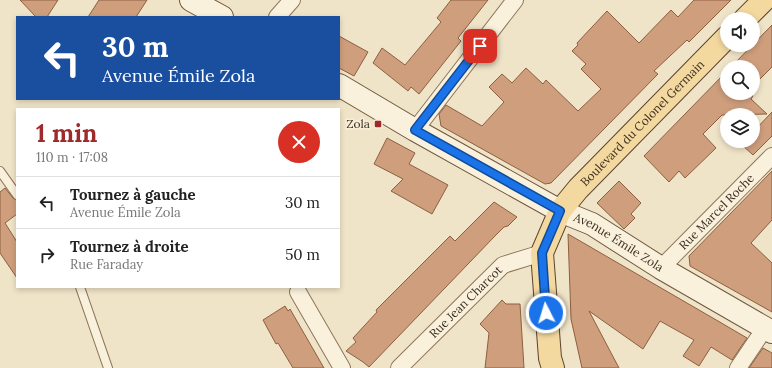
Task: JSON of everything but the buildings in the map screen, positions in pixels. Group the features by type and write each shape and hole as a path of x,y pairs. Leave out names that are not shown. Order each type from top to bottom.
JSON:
{"main road":[{"path":"191,0 220,16"},
{"path":"752,12 764,0"},
{"name":"Boulevard du Colonel Germain","path":"542,253 560,211 578,189 720,44"},
{"name":"Avenue Émile Zola","path":"340,86 415,130 560,211 592,224 661,268 768,330"},
{"path":"542,253 550,358 553,368"}],"street":[{"path":"278,16 292,0"},
{"path":"415,130 515,0"},
{"name":"Rue Marcel Roche","path":"661,268 772,156"},
{"name":"Rue Jean Charcot","path":"399,368 503,265 542,253"},
{"path":"298,292 342,368"},
{"path":"738,368 768,330"}],"lane":[{"path":"0,171 16,194"},
{"path":"80,288 108,368"}],"place":[{"name":"Zola","path":"378,124"}],"route":[{"path":"480,46 415,130 560,211 542,253 546,313"}]}
